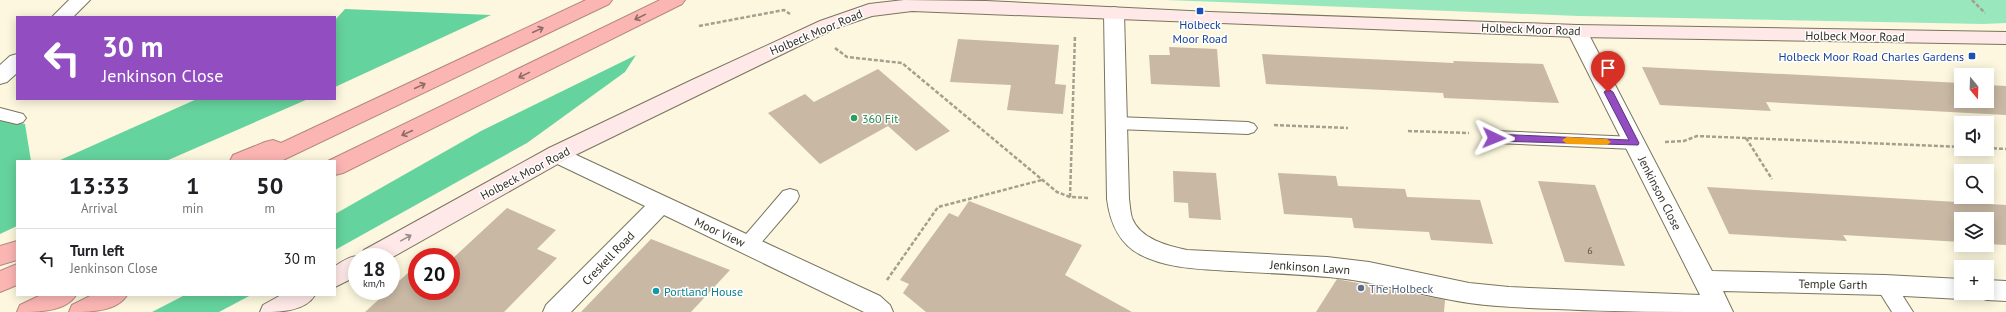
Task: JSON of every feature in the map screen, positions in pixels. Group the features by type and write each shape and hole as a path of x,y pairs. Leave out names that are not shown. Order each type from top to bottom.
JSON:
{"highway":[{"path":"263,160 602,0"},
{"path":"336,167 675,0"},
{"path":"243,160 385,102"},
{"path":"336,172 384,144"},
{"path":"0,256 16,250"},
{"path":"0,282 16,274"},
{"path":"29,312 62,296"},
{"path":"82,312 113,296"}],"street":[{"path":"63,16 80,0"},
{"name":"Holbeck Moor Road","path":"388,248 557,154 813,31 869,10 890,4 1075,10 1210,18 1577,31 2006,38"},
{"name":"Jenkinson Lawn","path":"1114,13 1118,199 1121,219 1131,234 1146,247 1165,255 1187,259 1327,267 1369,272 1469,293 1509,297 1719,309"},
{"name":"Jenkinson Close","path":"1577,31 1719,309"},
{"path":"0,77 16,62"},
{"name":"Moor View","path":"557,154 876,308"},
{"name":"Creskell Road","path":"555,312 661,204"},
{"path":"336,276 348,270"},
{"name":"Temple Garth","path":"1704,281 1885,285 1954,289"},
{"path":"1994,290 2006,291"},
{"path":"272,312 301,296"}],"lane":[{"path":"0,114 17,118"},
{"path":"1116,123 1248,128"},
{"path":"1494,138 1635,143"},
{"path":"748,245 790,196"},
{"path":"1885,285 1903,312"}],"path":[{"path":"699,26 784,10 847,57 902,63 1057,192 1070,197 1118,199"},
{"path":"1070,197 1075,10"},
{"path":"1248,128 1266,125 1348,128"},
{"path":"1408,131 1475,133 1494,138"},
{"path":"1635,143 1684,141 1697,136 1954,147"},
{"path":"1746,138 1772,179"},
{"path":"1994,148 2006,149"},
{"path":"876,308 938,207 1042,180"}],"green space":[{"path":"1166,0 2006,0 2006,23 1983,24 1579,16"},
{"path":"345,9 491,15 336,87 336,19"},
{"path":"636,55 625,72 527,143 336,249 336,213 481,131"},
{"path":"195,100 306,100 168,160 60,160"},
{"path":"0,119 25,124 31,160 16,160 16,226 0,234"},
{"path":"183,296 249,296 219,312 152,312"}],"building":[{"path":"958,39 1059,45 1055,84 1066,85 1063,114 1007,110 1011,85 950,82"},
{"path":"1169,47 1217,49 1220,87 1151,84 1149,55 1170,55"},
{"path":"1262,54 1454,63 1453,61 1543,64 1559,103 1444,98 1443,93 1266,84"},
{"path":"1642,67 1954,83 1954,108 1994,108 1994,85 2006,86 2006,115 1766,102 1771,111 1660,105"},
{"name":"360 Fit","path":"878,69 950,131 916,151 888,126 820,164 768,113 805,94 814,102"},
{"path":"1173,171 1216,173 1221,220 1189,218 1188,203 1174,202"},
{"path":"1278,173 1336,176 1338,186 1405,189 1407,197 1480,200 1493,244 1431,240 1429,232 1354,228 1352,218 1284,214"},
{"path":"1538,181 1595,185 1625,266 1565,262"},
{"path":"1707,187 1954,202 1954,204 2006,205 2006,245 1994,244 1994,212 1954,212 1954,242 1843,235 1847,241 1729,234"},
{"path":"969,201 1082,245 1065,275 1132,312 926,312 903,293 909,284 900,280 949,213 958,217"},
{"path":"507,208 556,230 537,249 557,258 504,312 365,312 378,300 400,300 400,280 408,273 408,300 460,300 460,252"},
{"name":"Portland House","path":"651,239 730,270 691,312 581,312"},
{"name":"The Holbeck","path":"1337,279 1445,300 1444,312 1316,312"}],"slow traffic":[{"path":"1567,140 1607,142"}],"place":[{"name":"Holbeck Moor Road","path":"1200,11"},
{"name":"Holbeck Moor Road Charles Gardens","path":"1972,56"},
{"name":"360 Fit","path":"854,118"},
{"name":"The Holbeck","path":"1361,288"},
{"name":"Portland House","path":"656,291"}],"route":[{"path":"1494,138 1635,143 1608,92"}]}
